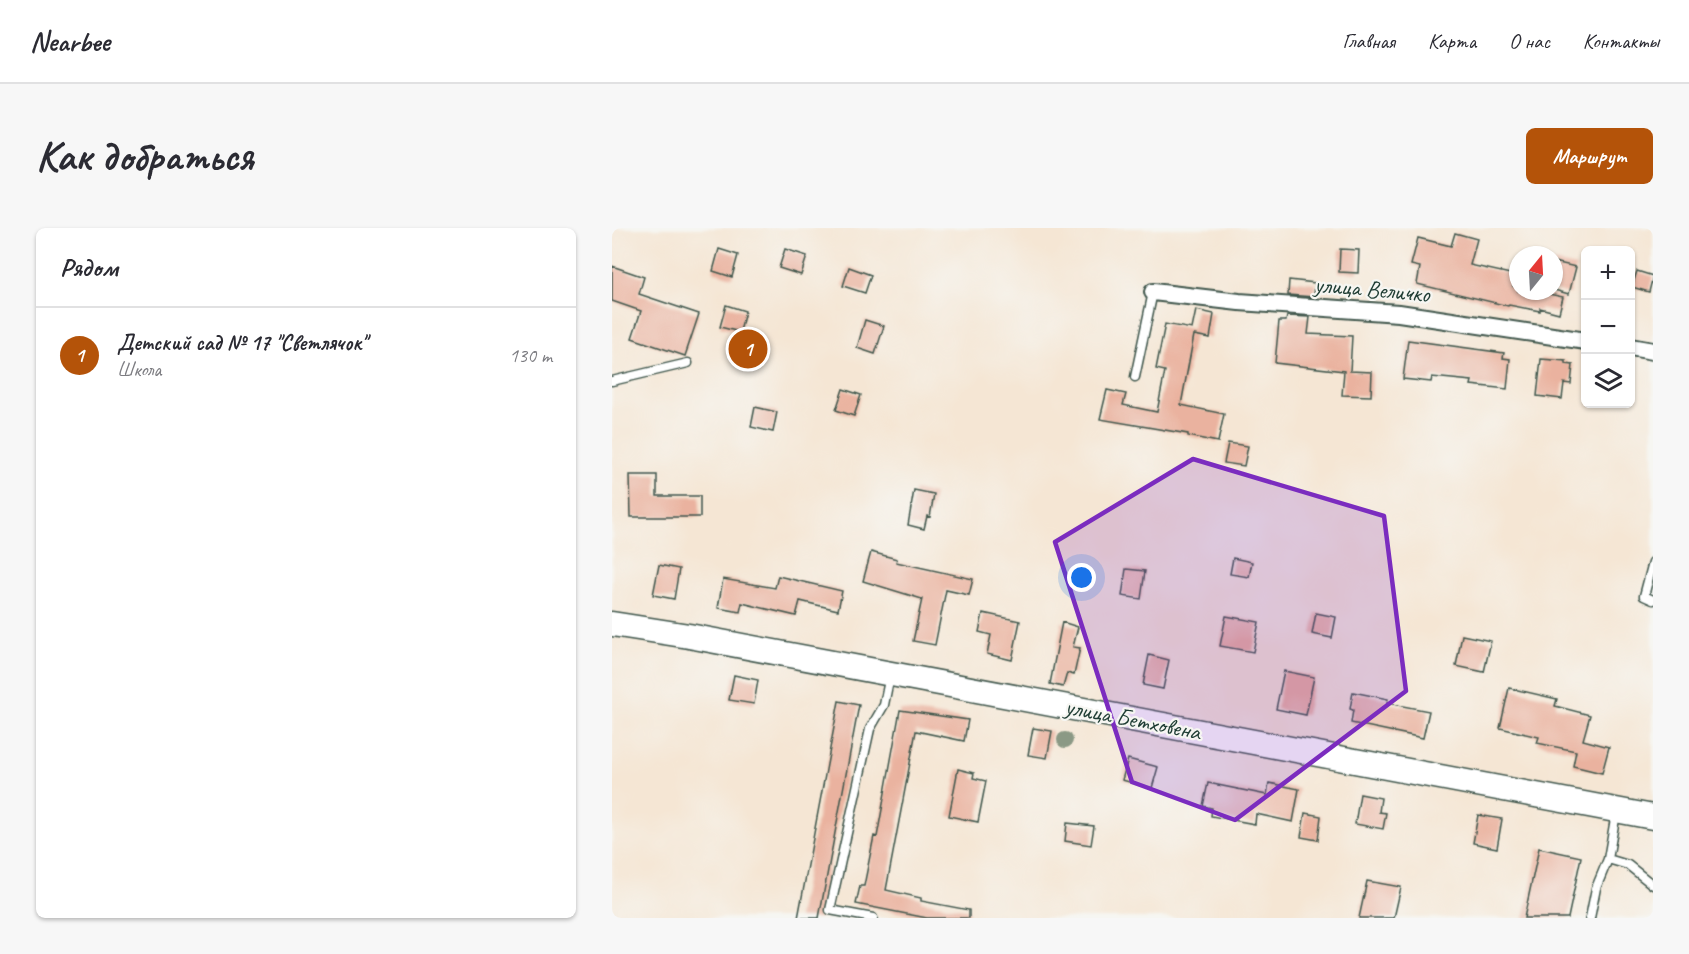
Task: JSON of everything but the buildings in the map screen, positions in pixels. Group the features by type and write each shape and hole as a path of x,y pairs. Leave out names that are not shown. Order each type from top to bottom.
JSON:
{"main road":[{"name":"улица Бетховена","path":"612,624 689,636 1653,817"}],"street":[{"name":"улица Величко","path":"1153,292 1239,302 1399,313 1581,340"},
{"path":"1635,348 1653,351"}],"lane":[{"path":"1135,377 1153,292"},
{"path":"612,381 688,363"},
{"path":"1653,562 1644,596 1653,600"},
{"path":"873,918 830,910 870,729 884,705 891,674"},
{"path":"1590,918 1596,888 1608,860 1616,810"},
{"path":"1608,860 1628,865 1653,885"}],"highlighted area":[{"path":"1193,459 1384,516 1406,691 1235,820 1132,782 1055,542"}],"place":[{"name":"Детский сад № 17 \"Светлячок\"","path":"748,349"}]}
